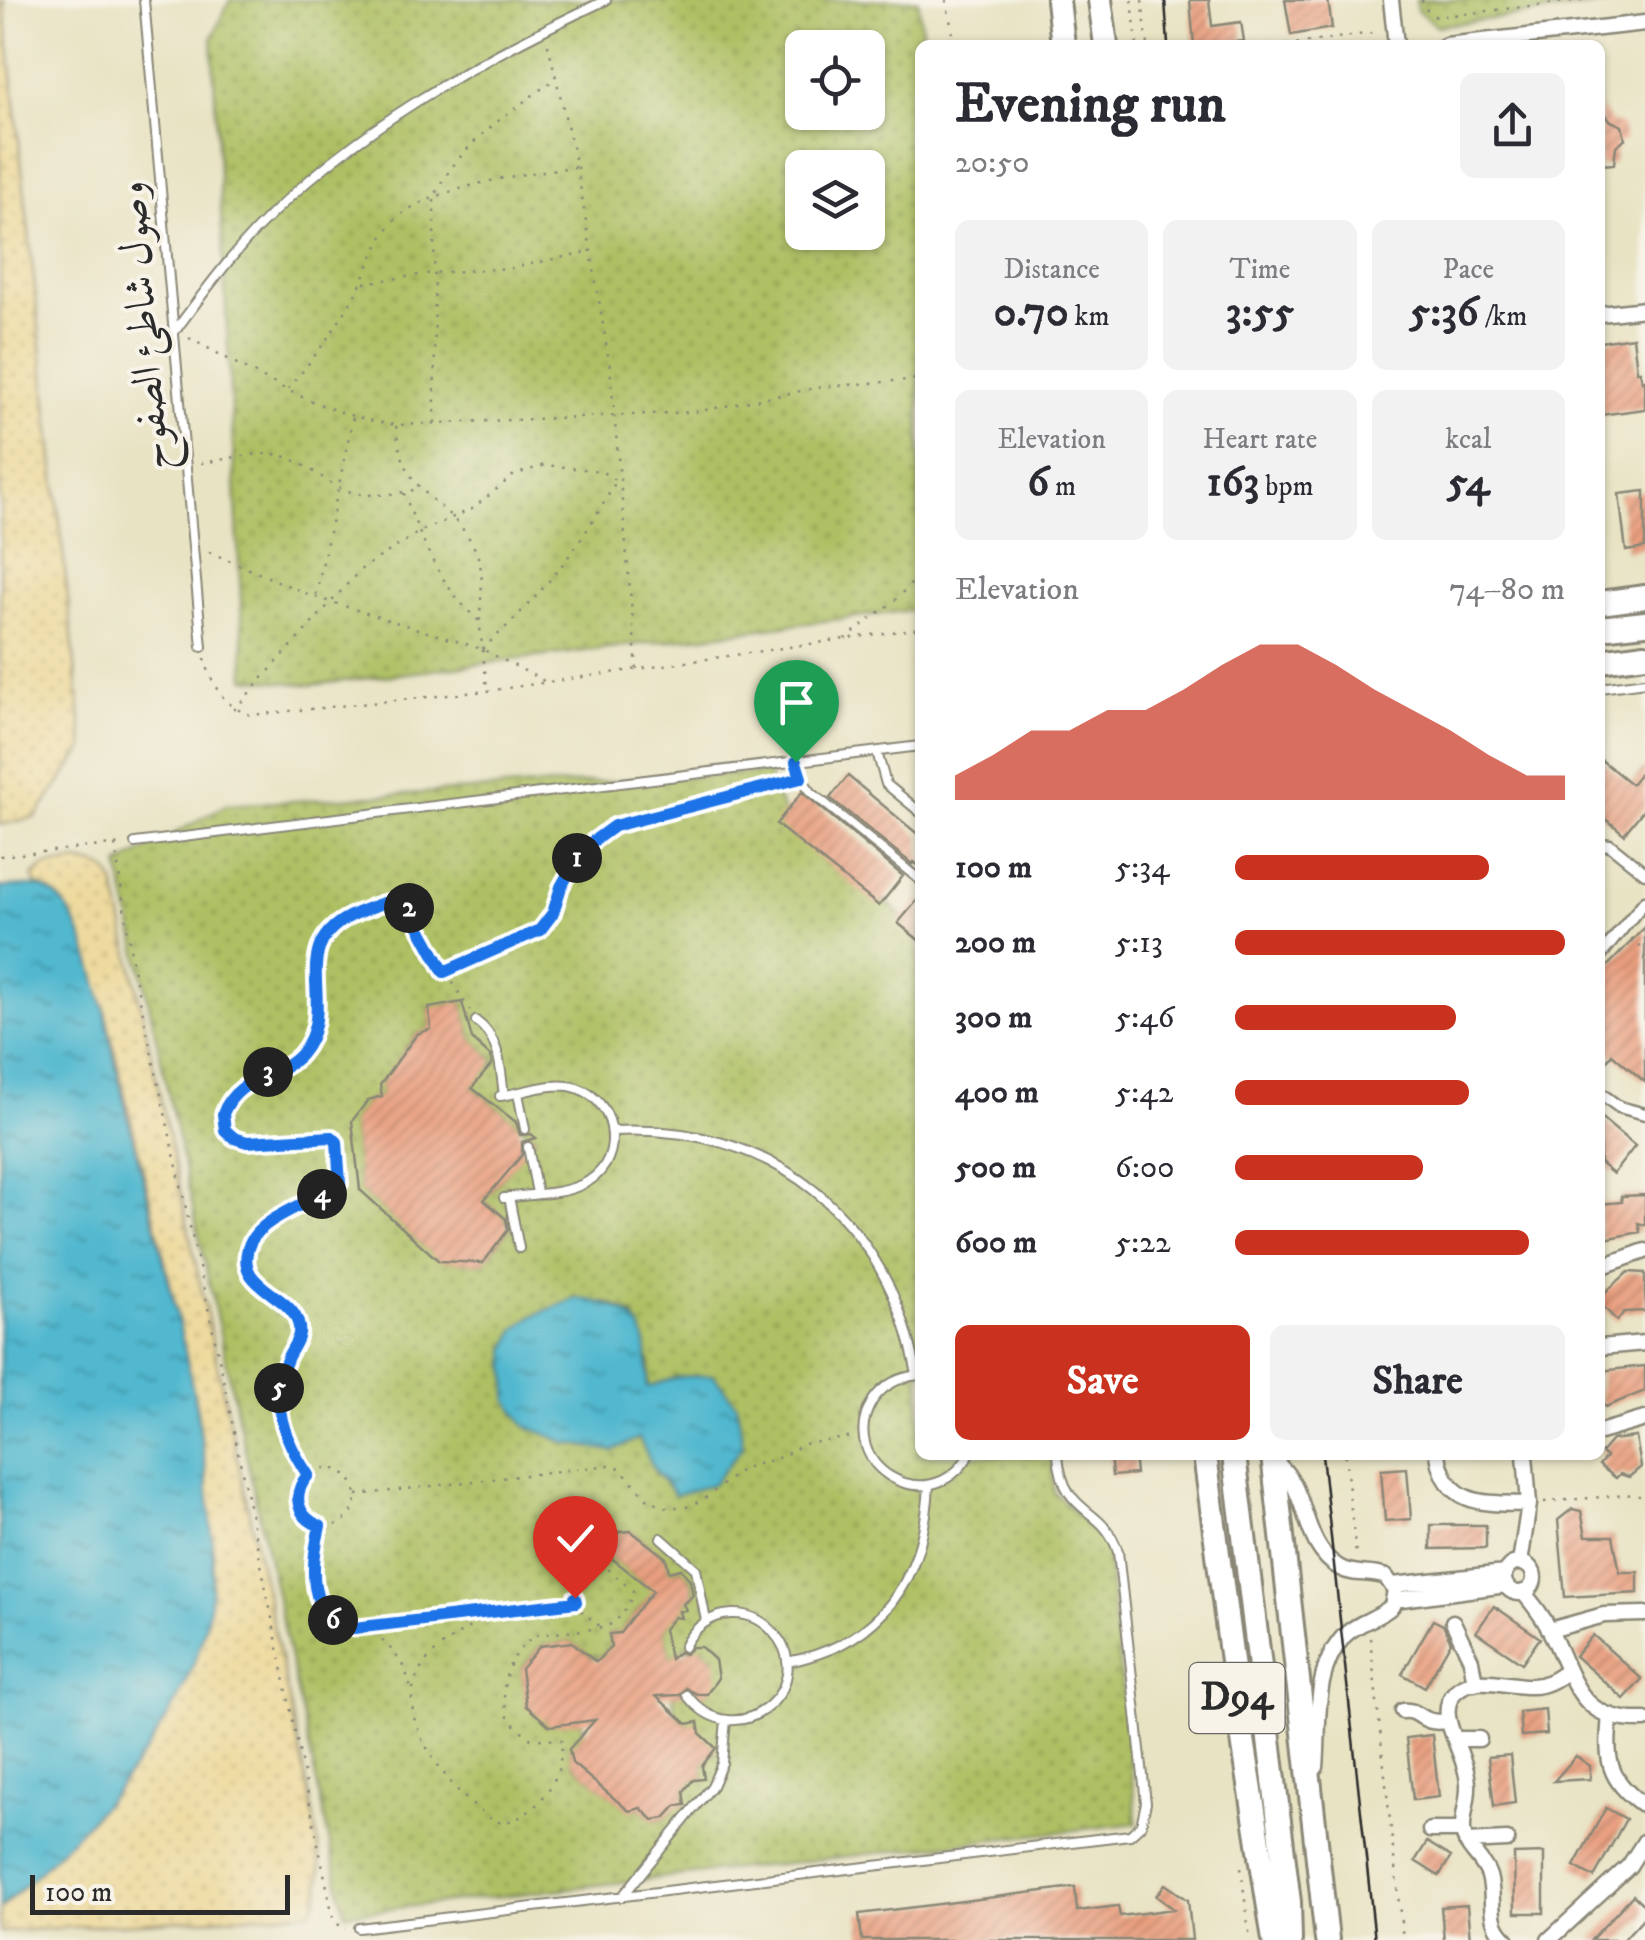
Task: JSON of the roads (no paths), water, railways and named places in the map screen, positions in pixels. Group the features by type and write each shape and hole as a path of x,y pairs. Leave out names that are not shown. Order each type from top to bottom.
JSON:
{"main road":[{"path":"1058,0 1062,40"},
{"path":"1100,0 1105,40"},
{"path":"1605,601 1645,597"},
{"path":"1605,627 1645,623"},
{"path":"1605,660 1645,655"},
{"name":"D94","path":"1207,1460 1238,1707 1274,1940"},
{"path":"1235,1460 1289,1902 1290,1940"},
{"name":"D94","path":"1273,1460 1327,1940"}],"street":[{"path":"1391,0 1395,38"},
{"path":"1489,40 1645,22"},
{"path":"1605,313 1645,309"},
{"path":"1605,844 1645,872"},
{"path":"1605,950 1645,901"},
{"path":"1605,1097 1619,1108 1645,1114"},
{"path":"1605,1265 1645,1251"},
{"path":"1605,1347 1645,1343"},
{"path":"1605,1431 1645,1419"},
{"path":"1275,1460 1294,1480 1322,1553 1341,1568 1380,1574 1394,1593"},
{"path":"1440,1460 1449,1485 1470,1500 1529,1504"},
{"path":"1520,1563 1529,1504 1526,1460"},
{"path":"1520,1563 1533,1573 1532,1584 1523,1592 1516,1592 1506,1579 1514,1564 1520,1563"},
{"path":"1394,1593 1506,1579"},
{"path":"1523,1592 1550,1630 1566,1672 1584,1698 1610,1715 1645,1720"},
{"path":"1309,1797 1317,1764 1325,1667 1342,1639 1387,1611 1394,1593"},
{"path":"1550,1630 1586,1618 1645,1614"},
{"path":"1453,1622 1471,1660 1476,1683"},
{"path":"1501,1938 1490,1910 1488,1871 1464,1836 1468,1784 1462,1751 1446,1721 1446,1708 1462,1686 1534,1686 1552,1682 1566,1672"},
{"path":"1403,1711 1410,1710 1431,1723 1446,1721"},
{"path":"1610,1715 1607,1754 1614,1776 1627,1794 1645,1806"},
{"path":"1456,1739 1480,1739"},
{"path":"1430,1830 1507,1840"},
{"path":"1550,1940 1629,1866 1645,1841"}],"lane":[{"name":"وصول شاطئ الصفوح","path":"144,0 202,647"},
{"path":"175,331 256,230 353,144 407,107 606,0"},
{"path":"1605,687 1645,682"},
{"path":"135,843 915,747"},
{"path":"876,752 886,784 915,808"},
{"path":"796,762 812,793 915,876"},
{"path":"476,1021 492,1035 496,1045 502,1096 560,1086 580,1088 604,1109 612,1131 613,1146 608,1160 587,1182 506,1197 519,1248"},
{"path":"518,1093 525,1130"},
{"path":"612,1131 670,1130 712,1138 753,1152 803,1181 846,1219 880,1266 904,1318 915,1363"},
{"path":"528,1147 537,1193"},
{"path":"915,1376 895,1380 878,1394 867,1414 864,1436 871,1458 886,1475 906,1484 929,1485 952,1476 965,1460"},
{"path":"359,1928 1124,1838 1136,1830 1144,1818 1146,1803 1118,1552 1106,1528 1066,1492 1059,1460"},
{"path":"787,1662 842,1645 887,1609 918,1556 926,1526 929,1485"},
{"path":"660,1538 696,1568 706,1621"},
{"path":"684,1648 706,1621 741,1614 763,1622 780,1640 787,1662 784,1686 770,1706 750,1718 726,1720 704,1712 687,1695"},
{"path":"622,1897 712,1786 722,1763 726,1720"}],"water":[{"path":"35,886 54,894 75,922 90,960 186,1356 206,1472 213,1559 210,1602 200,1645 166,1720 89,1821 0,1909 0,887"},
{"path":"577,1298 615,1307 637,1323 647,1348 647,1387 679,1377 713,1375 737,1405 743,1446 713,1484 675,1495 655,1471 639,1438 612,1451 567,1443 524,1425 508,1400 506,1350 515,1330 532,1316"}],"tram line":[{"path":"1165,0 1168,40"},
{"path":"1323,1460 1375,1940"}]}
